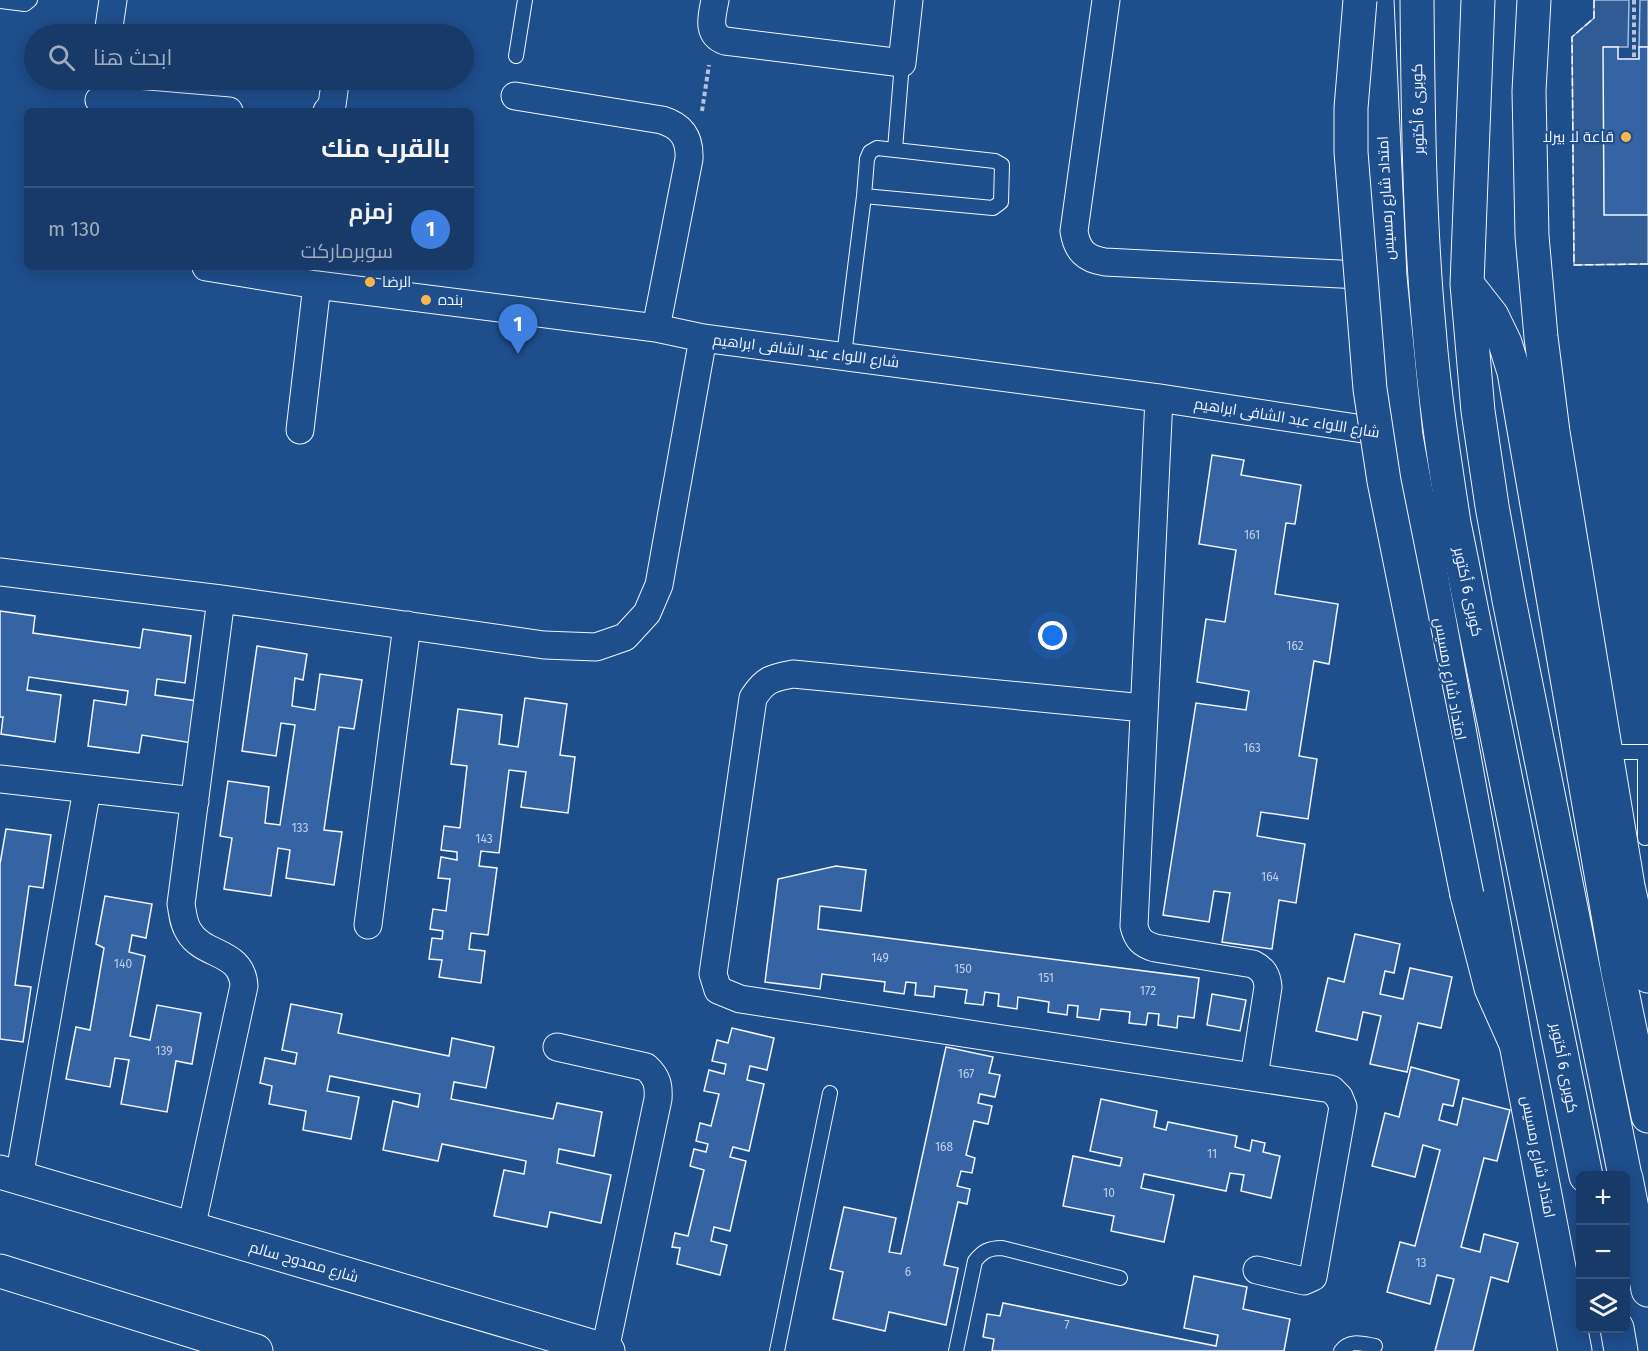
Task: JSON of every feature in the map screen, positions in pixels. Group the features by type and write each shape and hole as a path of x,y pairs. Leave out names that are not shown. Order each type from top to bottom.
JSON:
{"main road":[{"path":"1360,0 1351,108 1351,152 1370,389 1384,481 1467,895 1491,988 1516,1044"},
{"name":"امتداد شارع رمسيس","path":"1377,0 1390,277 1406,436 1516,1044 1575,1351"},
{"name":"كوبرى 6 أكتوبر","path":"1417,0 1418,136 1428,327 1439,426 1454,523 1585,1171"},
{"path":"1478,0 1467,284 1478,411 1494,517 1624,1171"},
{"path":"1534,0 1529,91 1532,236 1541,337 1557,456 1606,752 1638,838 1638,886 1648,976"},
{"path":"1467,284 1492,316 1505,343 1514,372 1618,972 1648,1116"},
{"name":"شارع ممدوح سالم","path":"9,1175 606,1351"},
{"path":"1630,1202 1648,1290"},
{"path":"0,1271 256,1351"},
{"path":"1618,1333 1621,1351"}],"street":[{"path":"109,24 113,0"},
{"path":"715,0 711,24 715,35 725,41 902,63 909,0"},
{"path":"1106,0 1074,231 1076,244 1083,254 1093,261 1105,262 1390,277"},
{"path":"515,96 662,120 675,124 686,136 689,159 656,328"},
{"path":"100,97 201,108"},
{"name":"شارع اللواء عبد الشافى ابراهيم","path":"224,270 317,285 656,328 703,338 1159,398 1406,436"},
{"path":"300,430 317,285"},
{"path":"0,572 221,599 544,645 596,647 625,637 647,613 659,585 703,338"},
{"path":"1159,398 1134,926 1137,936 1144,945 1253,964 1262,968 1267,977 1268,987 1254,1077"},
{"path":"191,1229 244,986 243,975 238,966 198,942 190,934 183,922 181,904 221,599"},
{"path":"368,925 407,625"},
{"path":"1144,708 793,675 772,678 761,686 753,698 713,974 718,990 740,999 1331,1089 1339,1097 1343,1107 1313,1277 1304,1281 1257,1270"},
{"path":"0,779 195,801"},
{"path":"9,1175 87,789"},
{"path":"557,1047 646,1068 655,1076 659,1087 606,1351"}],"lane":[{"path":"0,2 25,3 30,0"},
{"path":"516,56 525,0"},
{"path":"895,149 902,63"},
{"path":"844,355 867,159 870,152 877,148 895,149 998,161 1003,168 1001,202 993,208 864,196"},
{"path":"1606,752 1646,752 1638,838"},
{"path":"777,1351 830,1092"},
{"path":"956,1351 975,1261 982,1252 992,1248 1002,1248 1120,1278"},
{"path":"1341,1351 1353,1342 1375,1346"}],"path":[{"path":"1634,0 1634,59"},
{"path":"686,136 693,129 702,112 715,35"}],"shaded area":[{"path":"1594,0 1629,0 1628,47 1604,47 1648,215 1648,264 1574,265 1572,37 1594,18"},
{"path":"1640,0 1648,0 1648,47 1639,47"}],"building":[{"name":"قاعة لا بيرلا","path":"1603,47 1618,47 1618,59 1639,59 1639,47 1648,47 1648,215 1604,215"},
{"path":"1212,455 1244,460 1241,475 1301,485 1295,524 1286,523 1275,594 1338,604 1329,664 1314,661 1299,756 1317,759 1308,819 1261,812 1257,836 1305,844 1296,903 1279,900 1272,949 1222,942 1230,893 1214,891 1209,922 1163,915 1196,703 1246,710 1249,691 1197,682 1206,619 1225,622 1236,550 1199,544"},
{"path":"0,611 35,616 33,633 140,648 143,629 191,636 185,683 157,679 155,695 197,701 192,743 142,735 139,753 88,746 94,700 126,705 128,691 29,677 27,690 61,695 55,742 1,734 3,717 0,717"},
{"path":"257,646 307,654 303,680 295,678 292,706 315,710 320,674 362,680 354,729 339,727 324,830 342,832 334,885 286,878 290,850 278,848 271,896 224,889 232,838 220,836 228,781 269,787 265,823 280,825 295,725 281,723 276,756 242,751"},
{"path":"525,698 567,704 560,755 575,757 568,813 521,807 526,772 509,770 499,853 481,851 479,866 497,868 488,935 471,933 469,949 485,951 481,983 439,977 442,960 429,959 432,938 442,939 443,931 430,929 433,909 446,911 450,879 438,878 441,857 457,860 457,852 441,850 444,826 460,828 467,766 451,764 458,709 502,715 499,744 518,747"},
{"path":"6,829 51,835 43,888 29,886 15,985 31,987 23,1042 0,1039 0,864"},
{"path":"836,866 866,870 861,911 820,906 818,929 1199,978 1194,1018 1178,1016 1177,1028 1158,1025 1159,1014 1148,1013 1146,1025 1129,1023 1130,1012 1101,1009 1099,1020 1077,1017 1078,1006 1068,1005 1067,1015 1048,1012 1049,1002 1018,997 1017,1009 998,1006 999,994 985,992 983,1005 965,1003 967,990 935,986 934,997 915,995 916,983 906,982 904,994 884,991 885,982 822,974 820,989 765,982 778,879"},
{"path":"105,896 152,904 146,938 132,935 129,952 145,956 130,1036 150,1040 157,1005 201,1013 192,1064 176,1061 167,1112 121,1104 129,1060 115,1058 110,1087 66,1079 76,1027 90,1030 104,948 96,944"},
{"path":"1355,934 1400,944 1394,973 1385,971 1380,994 1403,999 1410,968 1452,977 1441,1028 1418,1023 1407,1072 1370,1064 1381,1016 1363,1012 1357,1040 1316,1031 1328,978 1344,982"},
{"path":"1212,994 1246,1000 1240,1031 1207,1025"},
{"path":"291,1004 342,1014 338,1033 449,1056 452,1038 494,1047 486,1088 454,1082 451,1099 553,1119 557,1103 602,1112 594,1156 559,1149 557,1163 611,1175 601,1223 550,1212 547,1227 494,1216 504,1170 524,1174 526,1161 442,1144 438,1161 383,1150 393,1101 418,1107 420,1094 330,1076 327,1091 359,1097 351,1139 303,1130 306,1111 269,1104 272,1086 260,1083 265,1058 295,1064 297,1053 282,1050"},
{"path":"732,1028 774,1038 767,1070 750,1066 747,1080 764,1084 749,1151 733,1147 730,1157 746,1161 730,1231 714,1227 711,1241 727,1245 720,1275 677,1264 680,1248 672,1247 675,1233 688,1236 704,1170 690,1166 694,1149 706,1152 708,1144 696,1141 700,1123 711,1126 719,1094 704,1091 709,1070 724,1074 726,1064 712,1061 717,1040 728,1043"},
{"path":"946,1047 993,1057 989,1073 1000,1075 995,1097 980,1094 978,1103 992,1106 988,1124 974,1121 966,1155 975,1158 972,1173 961,1171 957,1186 970,1189 967,1204 958,1202 944,1265 958,1268 946,1325 889,1312 885,1331 833,1319 843,1272 830,1269 844,1207 896,1218 889,1252 901,1254"},
{"path":"1411,1067 1459,1080 1453,1106 1443,1104 1439,1120 1457,1125 1463,1098 1510,1110 1497,1161 1484,1158 1461,1247 1480,1252 1484,1234 1518,1243 1508,1282 1491,1277 1473,1351 1435,1351 1454,1279 1437,1275 1430,1304 1387,1292 1400,1242 1415,1246 1440,1150 1423,1145 1415,1177 1372,1166 1385,1113 1399,1117"},
{"path":"1101,1099 1157,1111 1154,1127 1166,1130 1168,1122 1237,1136 1235,1147 1250,1151 1252,1140 1265,1143 1263,1152 1280,1156 1271,1198 1241,1191 1244,1175 1230,1173 1226,1191 1144,1174 1141,1188 1174,1195 1164,1242 1111,1231 1114,1216 1063,1206 1073,1156 1120,1166 1122,1158 1090,1151"},
{"path":"1194,1276 1247,1287 1243,1309 1290,1319 1284,1351 992,1351 994,1339 983,1337 987,1314 1000,1316 1003,1303 1216,1346 1218,1335 1184,1328"}],"fence":[{"path":"1594,0 1594,18 1572,37 1574,265 1648,264"}],"place":[{"name":"قاعة لا بيرلا","path":"1626,137"},
{"name":"الرضا","path":"370,282"},
{"name":"بنده","path":"426,300"},
{"name":"زمزم","path":"518,354"}]}
